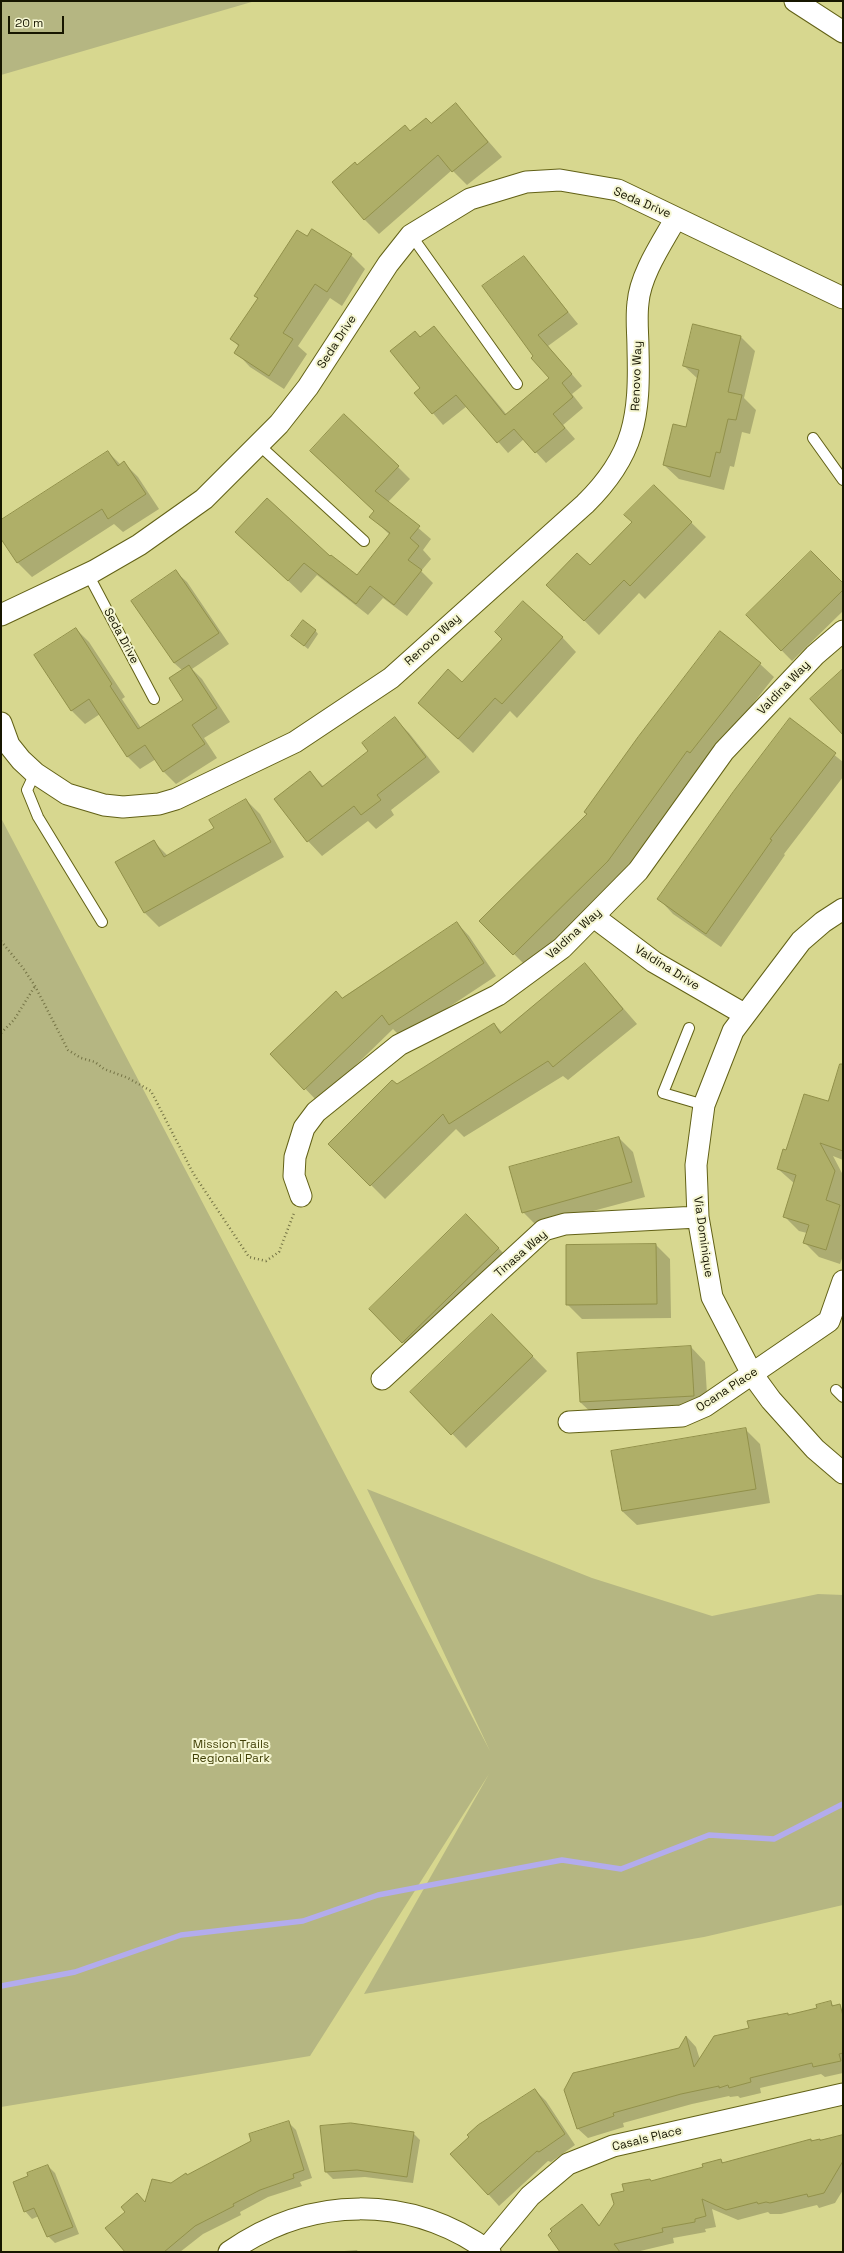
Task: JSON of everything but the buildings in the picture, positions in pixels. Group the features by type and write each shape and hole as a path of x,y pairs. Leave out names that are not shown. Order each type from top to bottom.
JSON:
{"street":[{"path":"795,1 843,32"},
{"name":"Seda Drive","path":"1,614 88,574 139,545 204,499 279,424 308,387 388,264 411,235 470,199 526,182 560,180 618,190 843,298"},
{"name":"Renovo Way","path":"1,723 9,745 35,773 67,794 85,801 123,807 159,804 192,792 295,742 391,678 585,504 612,474 630,438 638,404 638,302 649,267 676,218"},
{"name":"Valdina Way","path":"301,1196 294,1176 295,1157 304,1128 316,1112 399,1045 498,995 562,948 638,871 724,751 815,655 843,631"},
{"name":"Via Dominique","path":"843,909 823,922 801,941 744,1014 733,1031 704,1105 696,1165 698,1217 712,1297 752,1374 792,1426 843,1473"},
{"name":"Valdina Drive","path":"594,917 654,962 744,1014"},
{"name":"Tinasa Way","path":"382,1379 544,1230 565,1224 698,1217"},
{"name":"Ocana Place","path":"569,1422 682,1416 705,1406 829,1321 843,1281"},
{"name":"Casals Place","path":"488,2251 530,2196 568,2164 613,2146 843,2094"},
{"path":"229,2252 265,2230 284,2222 325,2211 349,2208 392,2211 421,2217 461,2234 488,2251"}],"lane":[{"path":"411,235 517,384"},
{"path":"813,438 843,480"},
{"path":"258,445 364,542"},
{"name":"Seda Drive","path":"88,574 154,699"},
{"path":"35,773 27,790 38,817 102,922"},
{"path":"689,1028 663,1093 704,1105"}],"path":[{"path":"1,941 23,968 35,986 68,1050 81,1058 95,1062 104,1069 128,1078 151,1091 193,1173 249,1257 266,1261 280,1252 301,1196"},
{"path":"1,1032 14,1020 35,986"}],"green space":[{"path":"1,1 255,1 1,75"},
{"name":"Mission Trails Regional Park","path":"1,818 490,1751 367,1489 592,1578 712,1616 818,1594 843,1595 843,1905 704,1937 364,1994 489,1774 310,2056 1,2107"}],"waterway":[{"path":"1,1986 75,1972 181,1935 303,1921 378,1895 562,1860 621,1869 709,1835 774,1839 843,1804"}]}
